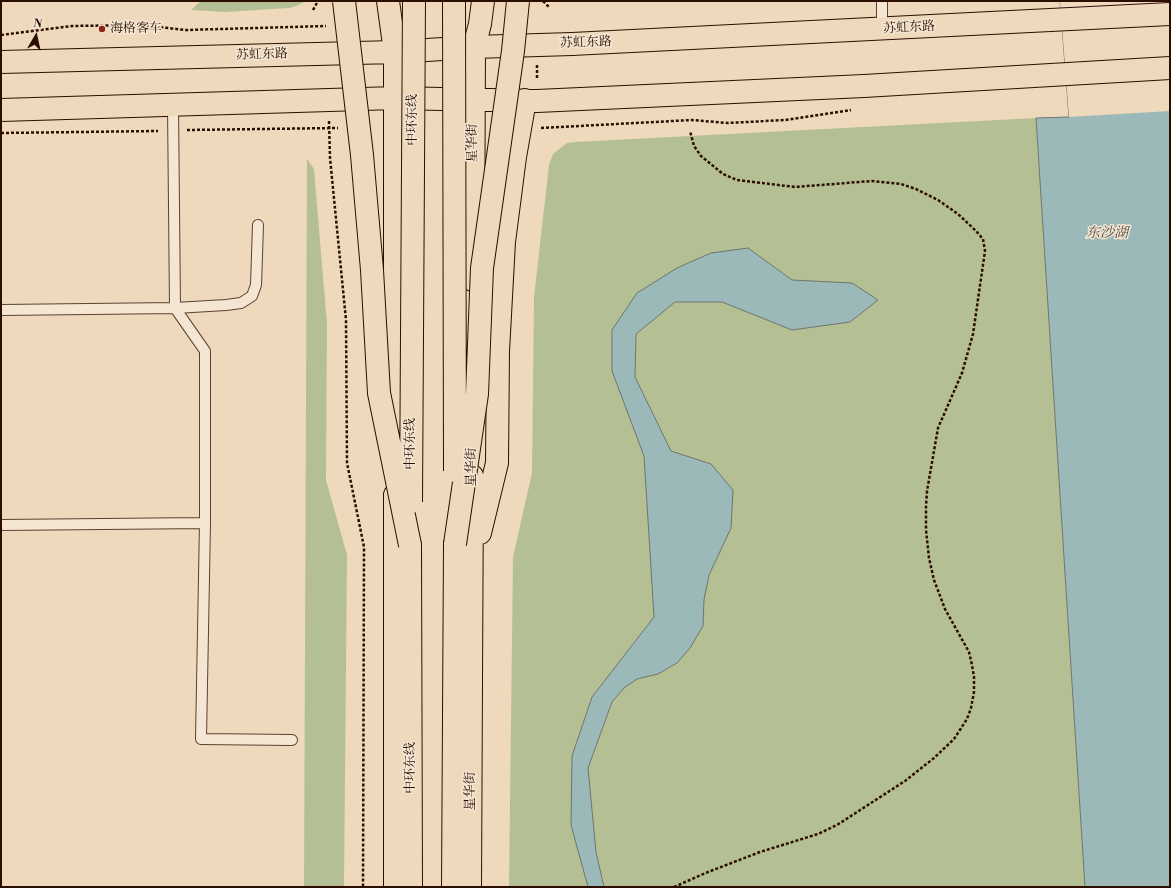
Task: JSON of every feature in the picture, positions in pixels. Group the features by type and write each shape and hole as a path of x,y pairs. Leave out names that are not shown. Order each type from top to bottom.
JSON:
{"main road":[{"path":"344,1 362,155 372,270 379,393 410,545"},
{"path":"388,1 395,52 395,887"},
{"name":"中环东线","path":"411,887 410,545 414,1"},
{"path":"453,887 455,544 454,1"},
{"name":"星华街","path":"470,887 474,165 473,99 474,47 480,24 483,1"},
{"path":"455,544 477,394 482,268 513,51 518,1"},
{"name":"苏虹东路","path":"1,62 395,52 1170,14"},
{"path":"1,110 395,98 537,101 848,86 1170,68"},
{"path":"471,571 497,463 498,351 504,242 515,157 525,100"}],"lane":[{"path":"882,1 882,29"},
{"path":"173,105 175,308 205,350 201,739 292,740"},
{"path":"1,310 175,308 241,303 252,296 256,285 258,225"},
{"path":"1,525 204,523"}],"path":[{"path":"313,10 318,1"},
{"path":"543,1 549,7"},
{"path":"324,19 326,54"},
{"path":"328,100 330,158 346,320 347,463 364,547 362,887"},
{"path":"674,887 745,858 818,834 837,825 905,781 934,758 954,739 967,719 974,692 972,665 969,652 945,609 934,580 928,558 926,506 927,491 938,428 962,373 973,334 985,251 983,239 958,214 938,200 916,189 896,183 872,181 795,187 737,180 723,174 701,156 694,146 690,131"}],"green space":[{"path":"201,1 306,1 289,8 225,12 191,10"},
{"path":"1036,118 1085,887 509,887 513,557 532,473 534,297 549,165 553,154 567,143 575,142"},
{"path":"307,159 314,169 327,324 326,480 347,555 344,887 304,887"}],"water":[{"name":"东沙湖","path":"1060,1 1170,1 1170,887 1085,887 1036,118 1069,117"},
{"path":"748,248 792,280 852,283 878,300 850,322 792,330 722,302 675,302 636,334 635,377 671,451 711,464 733,490 731,528 709,575 704,600 703,626 690,648 677,663 658,674 637,679 624,688 612,702 588,768 596,852 604,887 588,887 571,825 572,756 592,697 654,617 644,456 612,371 612,330 637,293 677,268 711,253"}],"pier":[{"path":"1060,1 1170,1 1170,111 1069,117"}],"place":[{"name":"海格客车","path":"102,29"}]}
